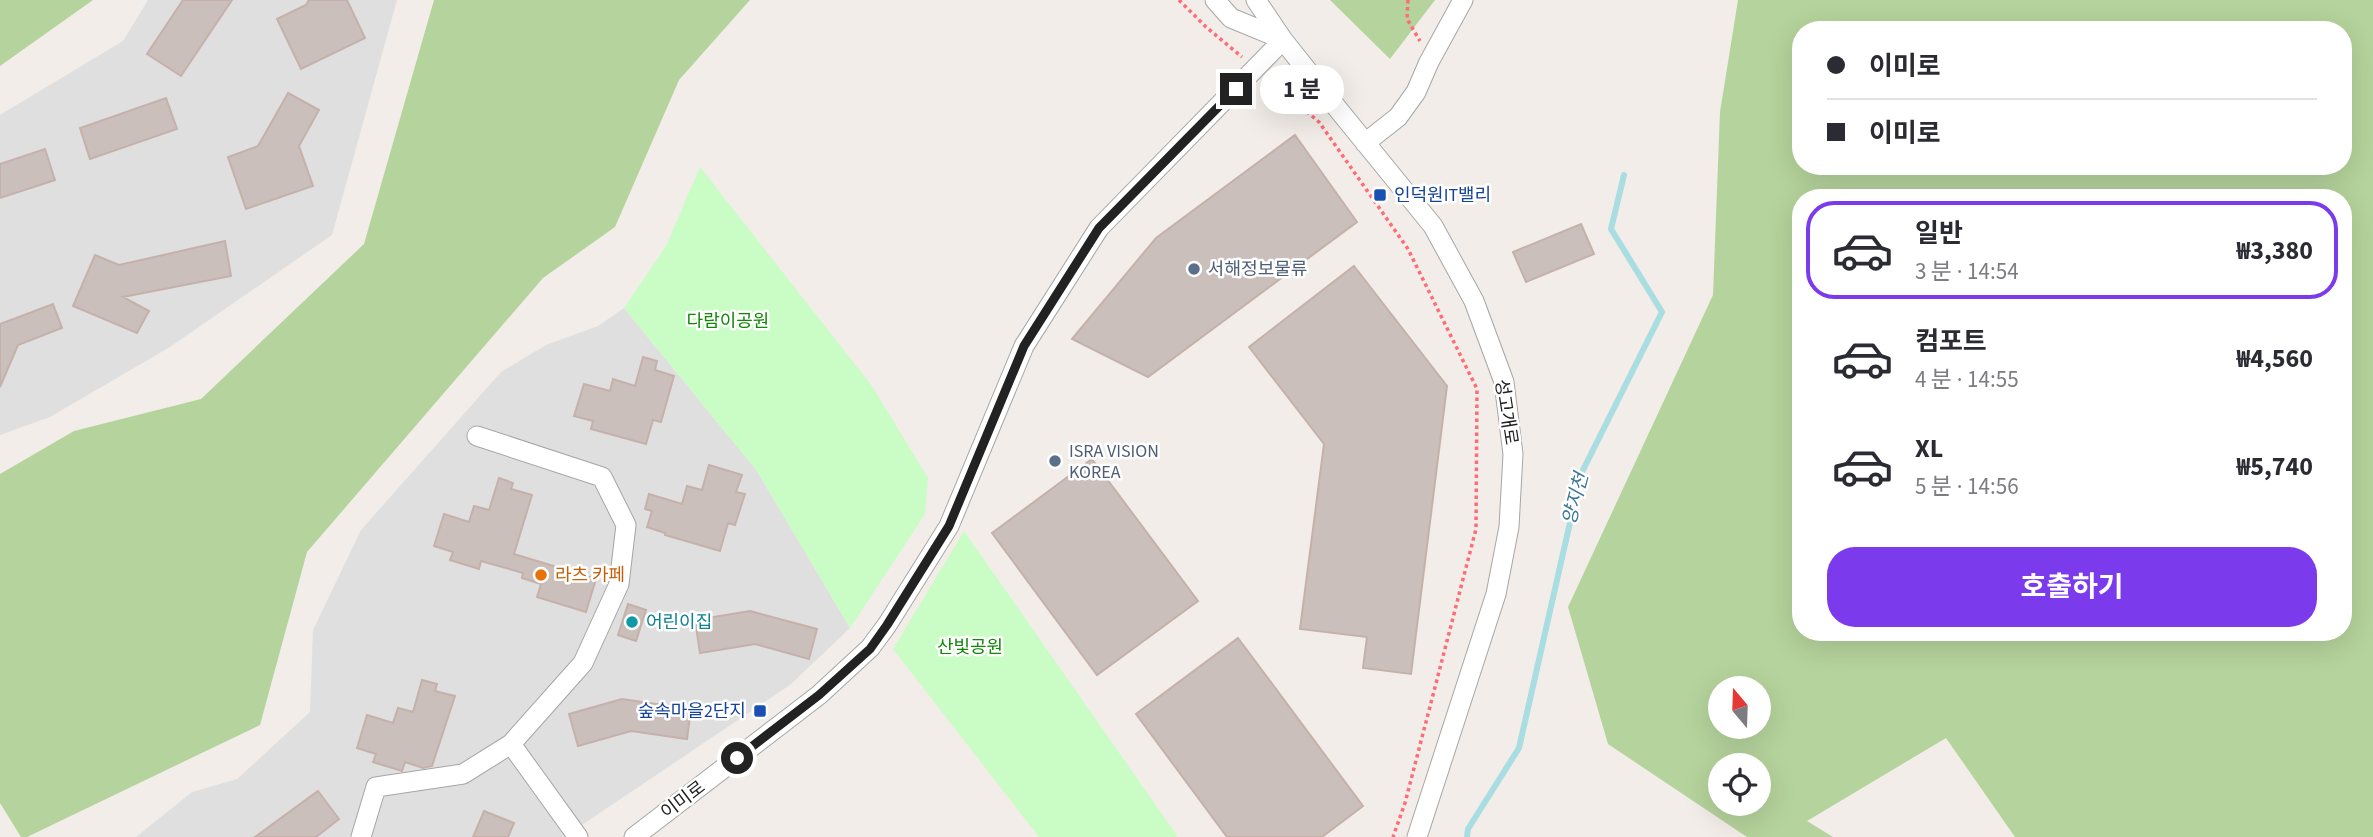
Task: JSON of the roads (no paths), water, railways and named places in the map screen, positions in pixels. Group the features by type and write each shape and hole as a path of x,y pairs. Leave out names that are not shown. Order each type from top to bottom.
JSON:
{"street":[{"name":"성고개로","path":"1215,0 1231,18 1283,40"},
{"name":"성고개로","path":"1256,0 1283,40 1433,226 1474,301 1504,382 1513,454 1509,527 1496,594 1417,837"},
{"path":"1365,143 1398,117 1416,92 1463,0"},
{"name":"이미로","path":"634,837 819,695 870,649 949,526 1024,346 1099,228 1283,40"},
{"path":"361,837 376,787 463,774 511,744 583,663 619,584 626,525 602,477 477,436"},
{"path":"511,744 578,837"}],"waterway":[{"name":"양지천","path":"1467,837 1468,829 1519,748 1581,474 1662,312 1611,229 1624,175"}],"place":[{"name":"인덕원IT밸리","path":"1380,195"},
{"name":"서해정보물류","path":"1194,269"},
{"name":"ISRA VISION KOREA","path":"1055,461"},
{"name":"라츠 카페","path":"541,575"},
{"name":"어린이집","path":"632,622"},
{"name":"숲속마을2단지","path":"760,711"}],"park label":[{"name":"다람이공원","path":"728,321"},
{"name":"산빛공원","path":"970,647"}]}
